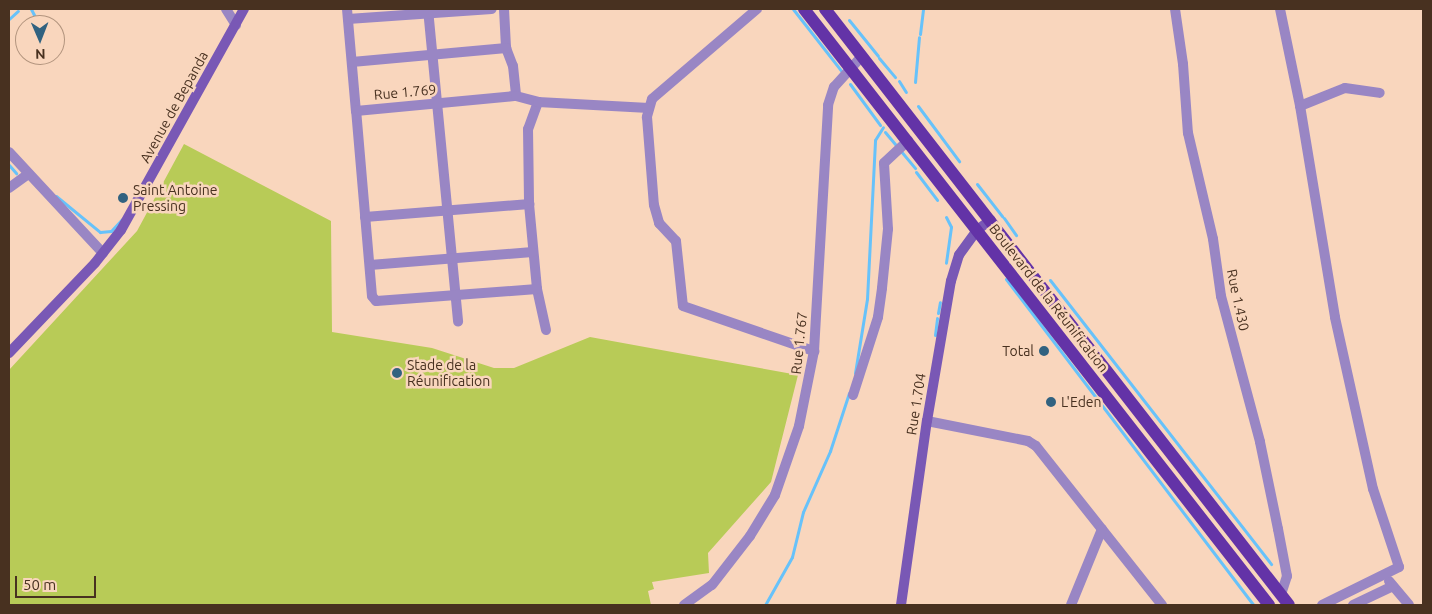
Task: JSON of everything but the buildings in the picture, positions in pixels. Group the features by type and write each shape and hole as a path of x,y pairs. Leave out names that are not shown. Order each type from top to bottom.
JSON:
{"main road":[{"name":"Avenue de Bepanda","path":"9,352 103,253 120,230 244,9"},
{"name":"Boulevard de la Réunification","path":"804,9 1269,605"},
{"path":"825,9 1289,605"},
{"name":"Rue 1.704","path":"901,605 927,420 955,267 978,230 991,220"}],"street":[{"path":"226,9 236,25"},
{"path":"356,111 348,14 492,9"},
{"path":"504,9 506,48 513,66 516,96"},
{"path":"757,9 652,99 649,108 654,206 659,223 676,241 683,306 814,351"},
{"name":"Rue 1.430","path":"1174,9 1182,58 1188,133 1213,239 1225,310 1260,442 1287,576 1280,594"},
{"path":"1280,9 1300,106 1335,317 1373,489 1399,568 1322,605"},
{"path":"428,11 458,322"},
{"path":"352,62 506,48"},
{"name":"Rue 1.767","path":"684,605 712,585 726,568 774,495 799,426 814,351 828,105 834,87 849,67 862,56"},
{"path":"1300,106 1345,88 1380,93"},
{"name":"Rue 1.769","path":"456,296 376,301 372,296 356,111 516,96 538,102 649,108"},
{"path":"538,102 527,142 528,204 537,289 546,330"},
{"path":"853,395 878,317 882,288 888,229 884,163 908,142"},
{"path":"9,152 103,253"},
{"path":"9,188 28,174"},
{"path":"365,217 528,204"},
{"path":"370,265 532,252"},
{"path":"456,296 537,289"},
{"path":"927,420 1028,441 1036,446 1162,605"},
{"path":"1071,605 1102,529"},
{"path":"1384,575 1409,605"},
{"path":"1352,605 1393,586"}],"green space":[{"name":"Stade de la Réunification","path":"184,144 331,221 332,332 432,348 494,368 514,368 590,337 798,375 771,482 708,553 709,573 652,582 654,589 648,591 651,605 9,605 9,370 137,231"}],"waterway":[{"path":"31,9 34,15"},
{"path":"793,9 843,73"},
{"path":"920,34 923,9"},
{"path":"9,19 18,11"},
{"path":"849,20 878,56"},
{"path":"915,82 919,37"},
{"path":"879,58 895,77"},
{"path":"899,81 906,92"},
{"path":"850,84 880,125"},
{"path":"918,106 959,161"},
{"path":"855,373 867,299 875,140 883,127"},
{"path":"885,132 915,168"},
{"path":"9,165 16,173"},
{"path":"916,172 937,200"},
{"path":"977,184 1002,216"},
{"path":"56,196 100,232 111,231 122,219"},
{"path":"946,217 951,227 946,263"},
{"path":"1004,218 1016,235"},
{"path":"1006,279 1253,605"},
{"path":"1050,280 1271,564"},
{"path":"938,313 940,302"},
{"path":"935,335 937,318"},
{"path":"765,605 792,557 803,512 830,451 849,393"}],"place":[{"name":"Saint Antoine Pressing","path":"123,198"},
{"name":"Total","path":"1044,351"},
{"name":"Stade de la Réunification","path":"397,373"},
{"name":"L'Eden","path":"1051,402"}]}
